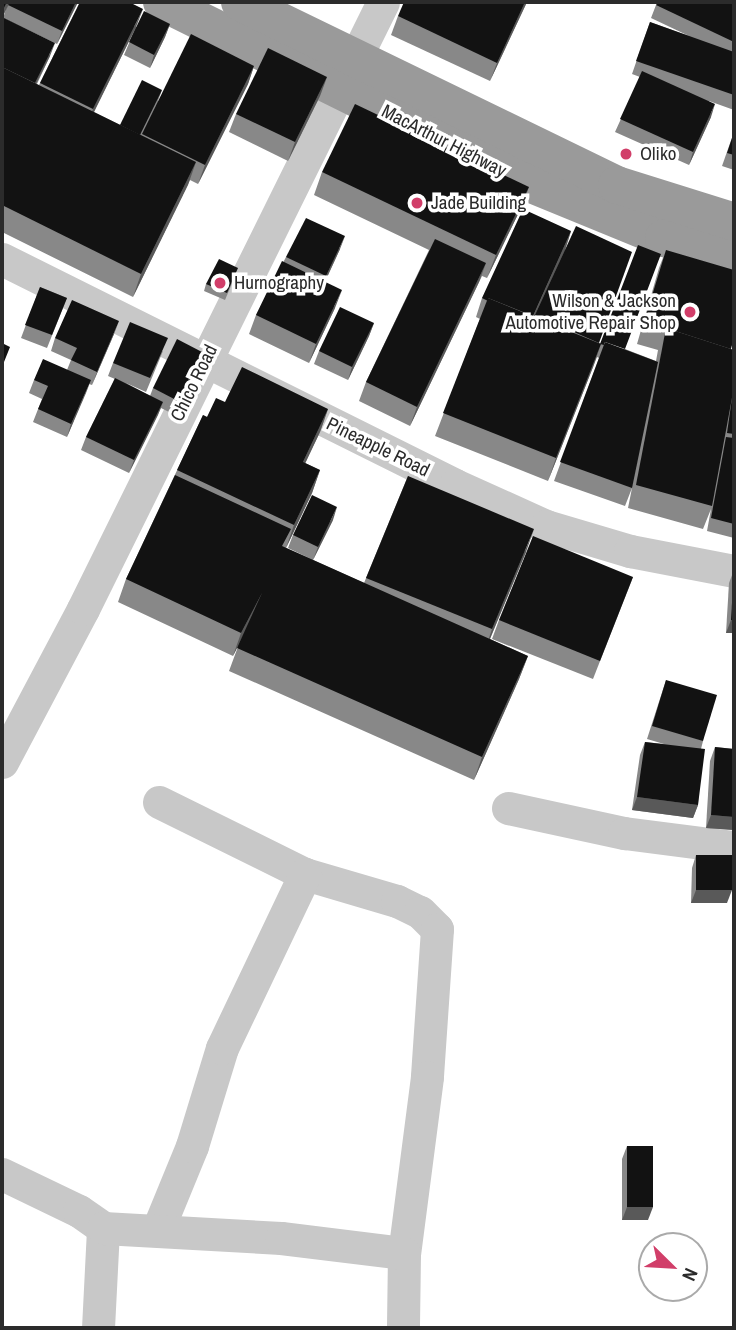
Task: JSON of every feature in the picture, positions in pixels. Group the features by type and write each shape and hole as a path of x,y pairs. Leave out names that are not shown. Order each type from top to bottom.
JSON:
{"highway":[{"name":"MacArthur Highway","path":"162,2 349,74 617,184 734,222"},
{"name":"MacArthur Highway","path":"240,2 349,74 592,211 734,258"}],"street":[{"name":"Chico Road","path":"2,762 383,2"},
{"name":"Pineapple Road","path":"2,259 205,361 546,526 630,551 734,571"},
{"path":"159,802 304,874 397,901 420,912 437,929 427,1077 404,1253 403,1328"},
{"path":"508,808 624,834 734,847"},
{"path":"158,1229 192,1146 222,1048 304,874"},
{"path":"2,1174 79,1211 103,1228 158,1229 404,1253"},
{"path":"98,1328 103,1228"}],"building":[{"path":"10,2 76,2 62,31 8,5"},
{"path":"80,2 129,2 143,9 93,109 40,83"},
{"path":"404,2 525,2 497,63 398,16"},
{"path":"658,2 734,2 734,42 656,5"},
{"path":"144,11 170,24 154,55 129,42"},
{"path":"2,17 55,43 35,83 2,67"},
{"path":"650,22 734,52 734,95 636,61"},
{"path":"191,34 254,66 205,165 142,134"},
{"path":"268,48 327,77 295,142 236,114"},
{"path":"2,67 196,162 141,274 2,205"},
{"path":"642,71 715,104 693,152 620,119"},
{"path":"142,80 162,90 140,135 120,125"},
{"name":"Jade Building","path":"355,104 529,187 496,255 322,172"},
{"path":"734,132 734,155 727,153"},
{"path":"523,209 571,231 533,316 482,298"},
{"path":"306,218 345,236 326,276 286,257"},
{"path":"576,226 632,252 599,343 535,315"},
{"path":"435,239 486,263 417,407 366,382"},
{"path":"638,245 661,254 625,349 605,342 604,345 600,344"},
{"name":"Wilson & Jackson Automotive Repair Shop","path":"666,250 734,270 734,337 731,349 666,328 665,331 643,325"},
{"name":"Hurnography","path":"219,259 238,268 227,293 206,284"},
{"path":"282,261 342,290 316,344 256,315"},
{"path":"40,287 67,298 52,335 25,325"},
{"path":"488,298 601,344 556,458 443,413"},
{"path":"72,300 119,321 97,372 71,360 77,348 55,338"},
{"path":"340,307 374,323 352,367 319,351"},
{"path":"130,322 168,338 150,378 113,363"},
{"path":"666,328 734,350 734,387 712,506 636,485"},
{"path":"177,339 202,352 178,401 153,388"},
{"path":"605,342 658,362 632,488 560,462"},
{"path":"2,343 10,347 2,367"},
{"path":"43,359 91,380 71,424 38,409 48,386 34,380"},
{"path":"242,367 328,409 303,462 320,470 294,525 177,470 203,415 207,417 216,398 225,402"},
{"path":"115,378 163,402 134,460 86,437"},
{"path":"734,392 734,434 727,433"},
{"path":"726,437 734,438 734,524 711,518"},
{"path":"175,475 291,529 282,546 528,656 482,757 237,648 262,593 241,633 126,579"},
{"path":"408,476 534,529 492,629 366,578"},
{"path":"312,495 337,507 318,547 293,535"},
{"path":"533,536 633,577 600,661 499,620"},
{"path":"734,570 734,620 731,620"},
{"path":"666,680 717,695 703,741 652,726"},
{"path":"645,742 705,749 698,805 637,797"},
{"path":"715,747 734,749 734,817 711,815"},
{"path":"696,855 732,855 732,890 696,890"},
{"path":"627,1146 653,1146 653,1207 627,1207"}],"place":[{"name":"Oliko","path":"626,154"},
{"name":"Jade Building","path":"417,203"},
{"name":"Hurnography","path":"220,283"},
{"name":"Wilson & Jackson Automotive Repair Shop","path":"690,312"}]}
